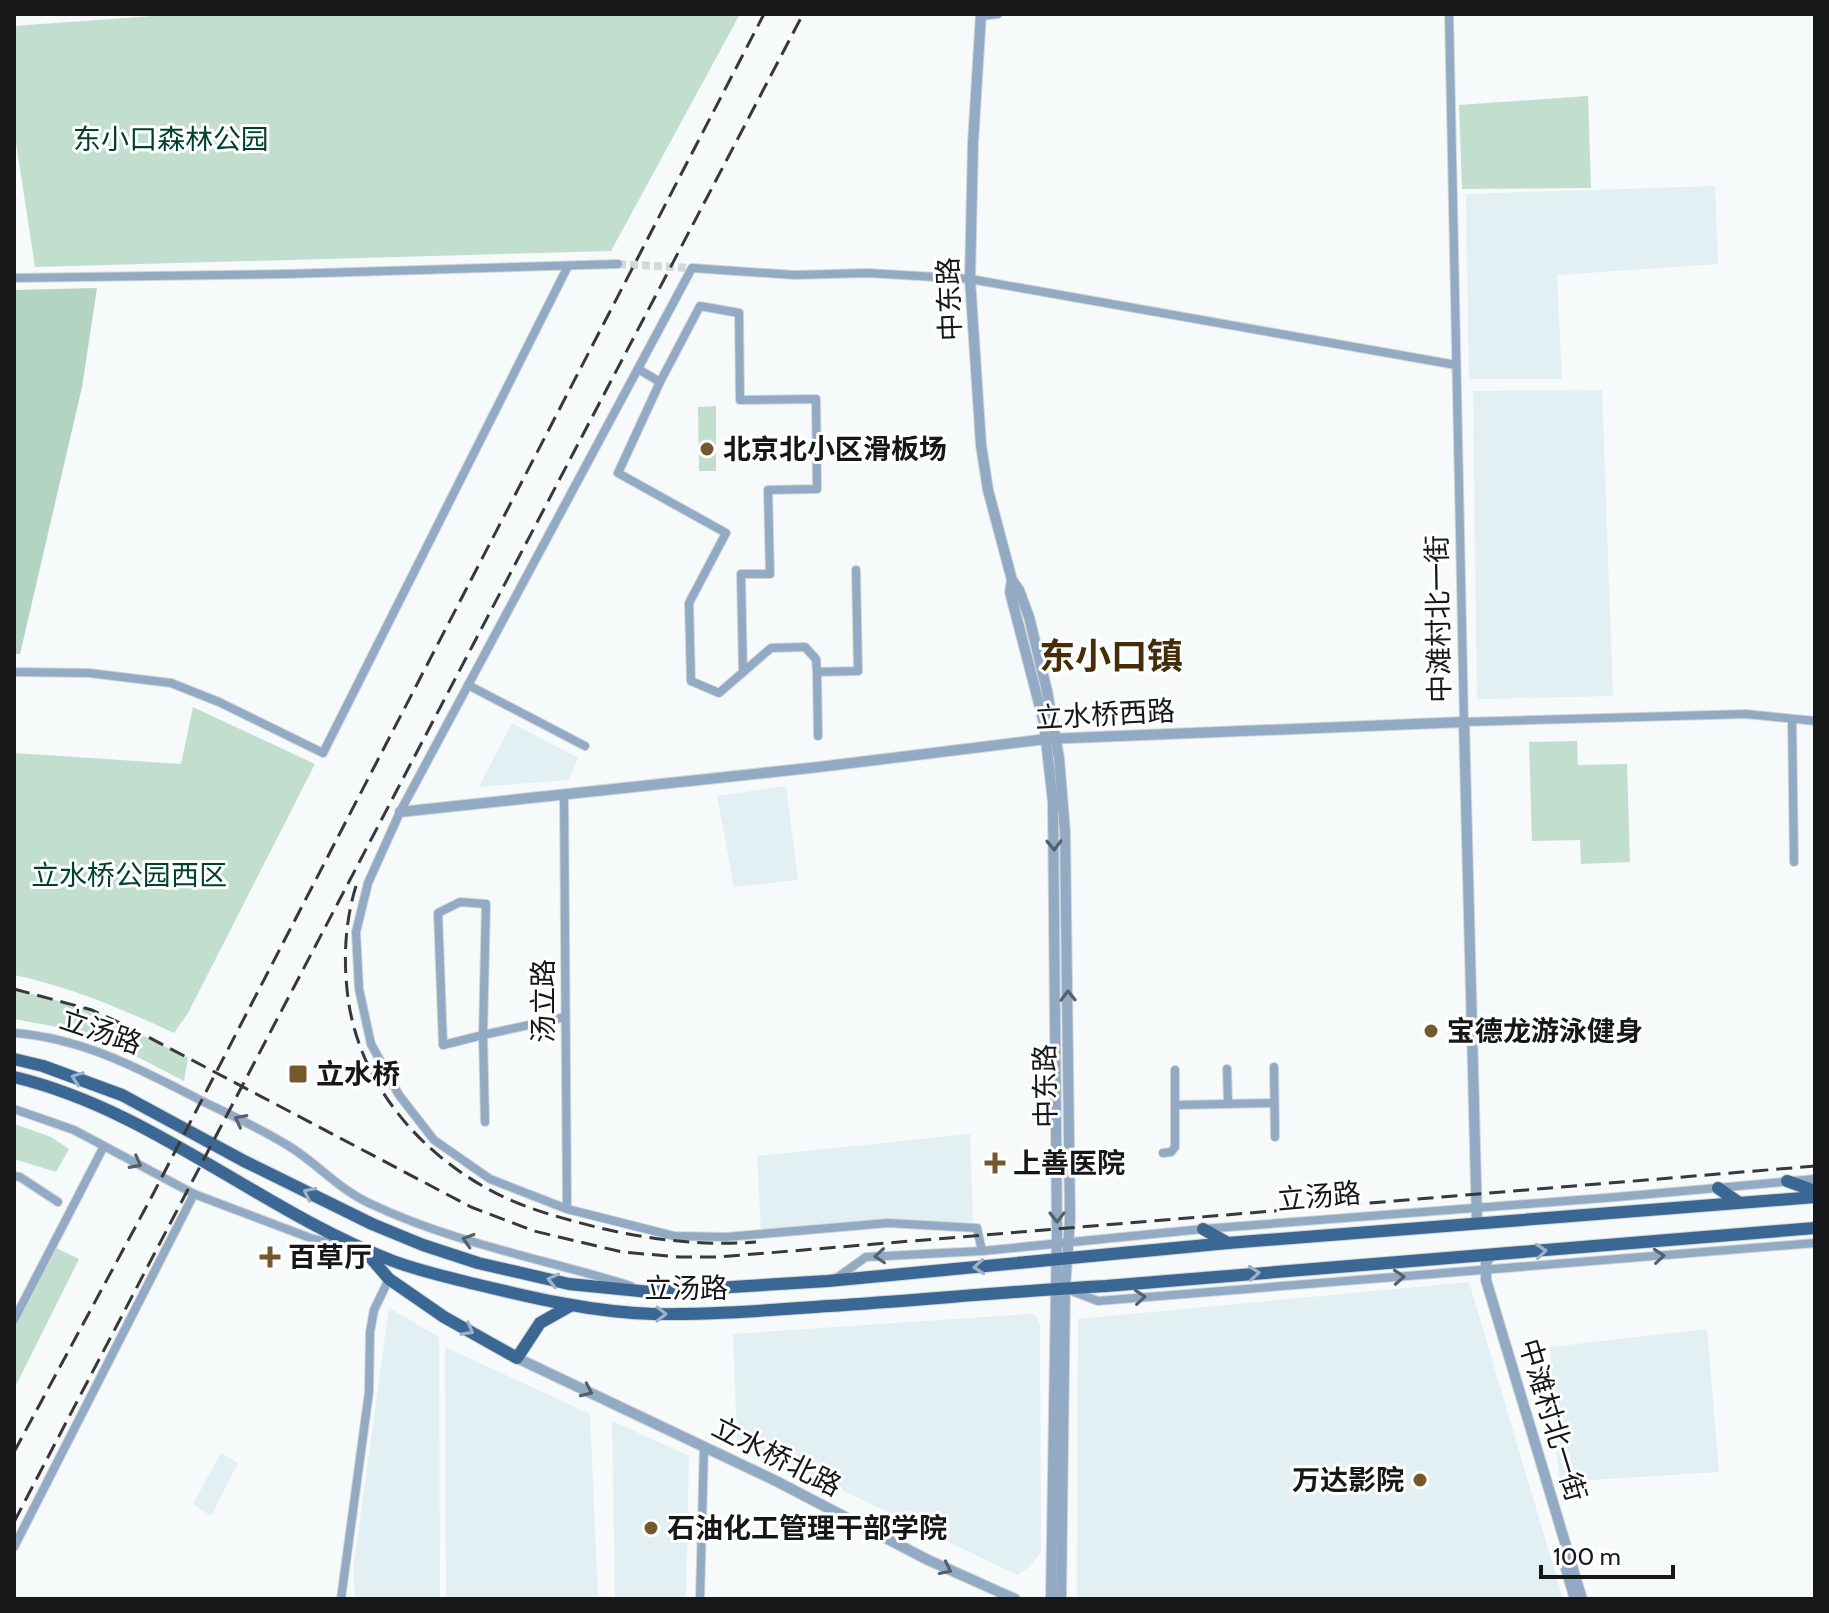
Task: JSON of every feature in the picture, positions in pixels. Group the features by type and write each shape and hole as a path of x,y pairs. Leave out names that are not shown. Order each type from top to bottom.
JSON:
{"main road":[{"name":"立汤路","path":"14,1059 43,1066 122,1095 244,1161 372,1224 423,1245 478,1263 569,1284 650,1292 834,1280 1228,1243 1815,1194"},
{"name":"立汤路","path":"14,1077 65,1091 110,1110 310,1223 363,1249 436,1275 570,1306 651,1314 719,1313 1060,1288 1815,1228"},
{"path":"1787,1181 1815,1194"},
{"path":"1718,1188 1738,1202"},
{"path":"1617,1197 1618,1211"},
{"path":"1203,1229 1228,1243"},
{"path":"363,1249 389,1279 444,1317 517,1358 540,1323 570,1306"}],"street":[{"path":"981,15 998,14"},
{"name":"中滩村北一街","path":"1449,14 1477,1223"},
{"name":"中东路","path":"981,15 973,143 970,279 981,445 988,490 1012,580 1010,592 1051,739 1063,1243 1051,1599"},
{"path":"14,278 618,264"},
{"path":"14,672 89,673 171,683 219,702 323,753 568,266"},
{"path":"982,1251 977,1228 888,1223 726,1237 674,1236 567,1209 490,1179 434,1140 399,1095 371,1044 359,989 356,932 368,883 400,812 692,268 795,275 867,273 970,279 1456,365"},
{"path":"743,672 741,574 770,574 768,490 817,489 816,399 740,400 739,313 700,306 660,382 618,473 726,533 689,603 691,681 719,693 771,648 805,647 816,659 818,736"},
{"path":"638,369 660,382"},
{"path":"817,672 858,671 856,570"},
{"path":"468,685 585,746"},
{"name":"立水桥西路","path":"400,812 1051,739 1746,714 1815,721"},
{"path":"1792,719 1794,862"},
{"name":"汤立路","path":"564,794 567,1209"},
{"path":"485,1122 483,1035 486,904 460,902 438,913 443,1045 483,1035 565,1017"},
{"name":"立汤路","path":"14,1033 70,1041 122,1060 286,1144 367,1203 422,1226 541,1263 582,1271 650,1292"},
{"path":"1274,1067 1275,1137"},
{"path":"1227,1069 1228,1104"},
{"path":"1163,1153 1171,1152 1175,1147 1175,1070"},
{"path":"1175,1105 1274,1103"},
{"name":"立汤路","path":"14,1109 74,1130 194,1194 313,1239 363,1249"},
{"path":"14,1320 104,1146"},
{"path":"14,1176 58,1202"},
{"name":"立汤路","path":"834,1280 866,1257 982,1251 1203,1229 1815,1179"},
{"path":"14,1547 194,1194"},
{"name":"立汤路","path":"1060,1288 1098,1301 1815,1243"},
{"path":"1481,1270 1491,1256"},
{"name":"中滩村北一街","path":"1472,1257 1481,1270 1582,1599"},
{"name":"中滩村北一街","path":"1481,1270 1575,1599"},
{"path":"341,1599 369,1392 370,1332 374,1310 389,1279"},
{"name":"中东路","path":"1060,1288 1061,1599"},
{"name":"立水桥北路","path":"517,1358 704,1446 928,1560 1015,1599"},
{"path":"700,1599 704,1446"}],"shaded area":[{"path":"1715,186 1718,264 1557,275 1562,379 1469,379 1466,194"},
{"path":"1602,390 1613,696 1477,699 1473,391"},
{"path":"512,723 578,758 568,780 479,787"},
{"path":"786,786 798,880 734,887 717,796"},
{"path":"970,1134 973,1221 761,1231 757,1156"},
{"path":"1469,1282 1563,1599 1080,1599 1077,1595 1078,1319"},
{"path":"389,1308 439,1337 440,1599 355,1599 353,1571"},
{"path":"1036,1316 1040,1325 1041,1552 1029,1567 1017,1575 737,1439 733,1334"},
{"path":"1707,1329 1719,1472 1559,1482 1550,1347"},
{"path":"445,1347 590,1414 598,1599 446,1599"},
{"name":"石油化工管理干部学院","path":"612,1421 689,1456 686,1599 615,1599"},
{"path":"221,1453 238,1463 211,1516 193,1504"}],"green space":[{"name":"东小口森林公园","path":"181,14 740,14 611,251 35,267 14,130 14,26"},
{"path":"1588,96 1591,188 1462,189 1459,105"},
{"path":"97,288 82,387 20,654 14,654 14,290"},
{"name":"北京北小区滑板场","path":"716,406 716,471 699,471 698,407"},
{"name":"立水桥公园西区","path":"193,707 315,764 188,1013 174,1033 96,1000 14,975 14,753 181,764"},
{"path":"1577,741 1578,765 1627,764 1630,862 1581,864 1580,840 1532,841 1529,742"},
{"path":"14,989 92,1010 188,1058 184,1081 124,1050 68,1029 14,1019"},
{"path":"14,1124 51,1137 69,1149 56,1172 14,1159"},
{"path":"56,1248 79,1259 14,1389 14,1325"}],"tunnel":[{"path":"618,264 692,268"}],"railway":[{"path":"14,1452 151,1198 764,14"},
{"path":"14,1522 803,14"},
{"path":"356,886 349,915 345,960 349,1005 357,1037 385,1096 404,1122 427,1145 479,1184 508,1199 553,1215 658,1239 756,1242"},
{"path":"14,989 92,1010 133,1029 471,1207 534,1231 622,1252 719,1257 1815,1166"}],"place":[{"name":"北京北小区滑板场","path":"707,449"},
{"name":"宝德龙游泳健身","path":"1431,1031"},
{"name":"立水桥","path":"298,1074"},
{"name":"上善医院","path":"995,1163"},
{"name":"百草厅","path":"270,1257"},
{"name":"万达影院","path":"1420,1480"},
{"name":"石油化工管理干部学院","path":"651,1528"}],"district":[{"name":"东小口镇","path":"1111,656"}]}
